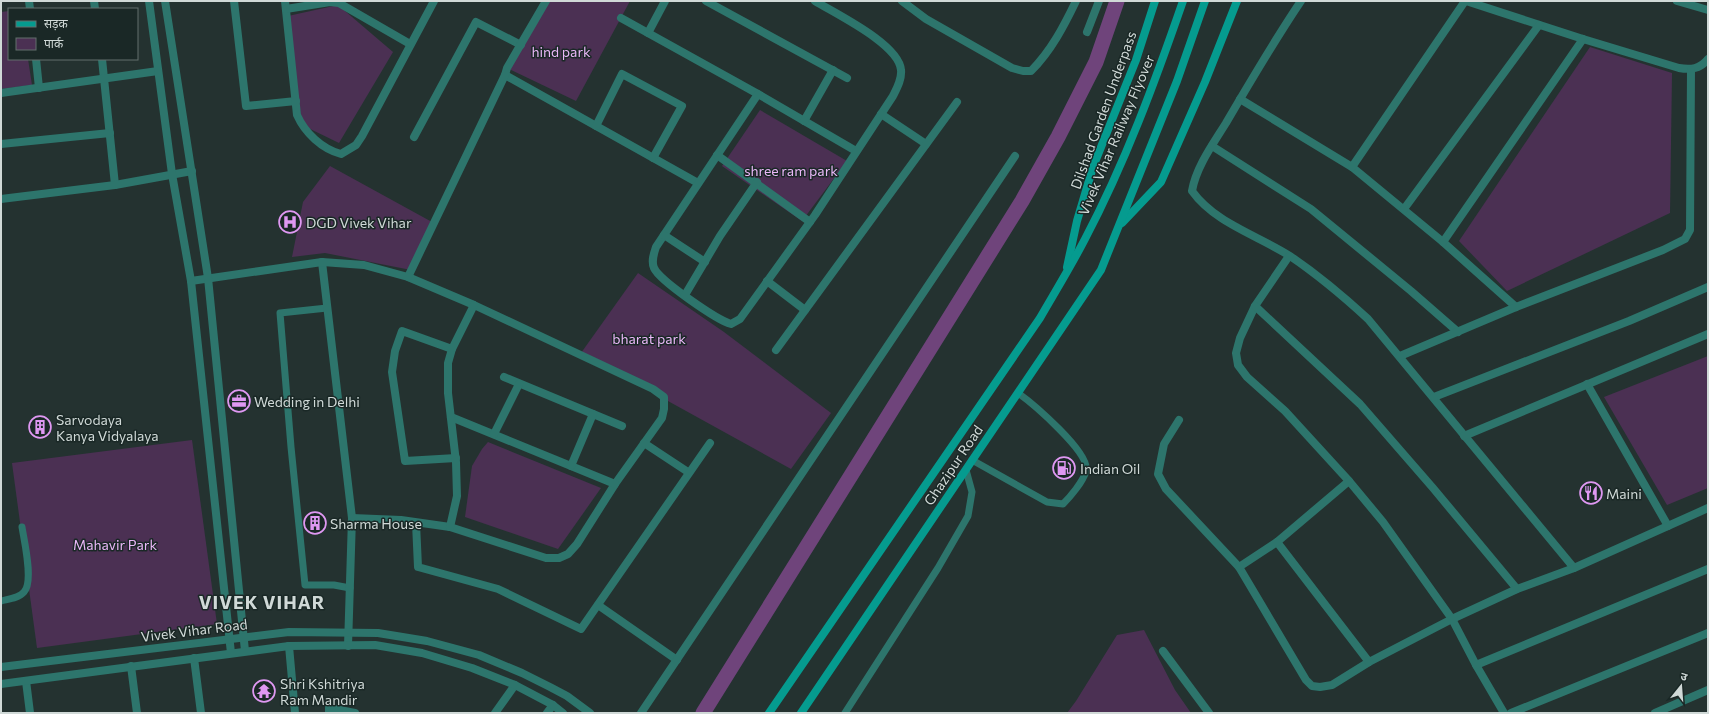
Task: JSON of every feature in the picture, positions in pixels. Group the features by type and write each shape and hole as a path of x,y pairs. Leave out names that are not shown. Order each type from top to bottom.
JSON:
{"main road":[{"name":"Dilshad Garden Underpass","path":"1065,275 1077,221 1093,166 1136,60 1155,1"},
{"name":"Vivek Vihar Railway Flyover","path":"1065,275 1086,238 1121,163 1157,77 1183,1"},
{"path":"1119,226 1177,81 1205,1"},
{"path":"1119,226 1161,182 1205,82 1237,1"},
{"name":"Ghazipur Road","path":"801,713 1101,270 1119,226"},
{"name":"Ghazipur Road","path":"769,713 1040,318 1065,275"}],"street":[{"path":"149,1 172,174 191,281 231,653"},
{"path":"165,1 208,278 245,651"},
{"path":"234,1 246,106 296,100"},
{"path":"410,44 339,2 286,5 297,115 307,132 334,152 341,154 349,151 362,136 434,1"},
{"path":"408,277 507,68 546,1"},
{"path":"648,33 665,1"},
{"path":"706,1 847,78"},
{"path":"758,94 698,183 654,253 653,266 659,276 706,310 731,324 740,319 810,222 899,85 901,69 894,53 883,42 815,1"},
{"path":"902,1 926,19 1012,68 1022,71 1031,71 1038,63 1062,30 1076,1"},
{"path":"1087,32 1098,1"},
{"path":"1301,1 1275,39 1212,146 1193,182 1192,191 1200,201 1215,213 1289,256 1342,296 1368,319 1574,568"},
{"path":"1352,167 1466,1 1679,68 1691,70 1698,68 1708,60"},
{"path":"1677,1 1708,10"},
{"path":"621,18 758,94 856,151"},
{"path":"414,137 476,22 521,45"},
{"path":"1404,209 1539,24"},
{"path":"1443,242 1584,39"},
{"path":"36,60 39,88"},
{"path":"102,60 115,185"},
{"path":"804,121 833,70"},
{"path":"1400,356 1516,307 1663,250 1685,239 1690,230 1691,70"},
{"path":"1,93 158,71"},
{"path":"596,126 622,74 682,106 653,158"},
{"path":"505,75 698,183"},
{"path":"1240,99 1352,167 1443,242 1516,307"},
{"path":"776,350 957,102"},
{"path":"881,114 926,144"},
{"path":"1,144 110,133"},
{"path":"1212,146 1311,209 1411,291 1458,332"},
{"path":"717,155 757,182 810,222"},
{"path":"642,713 1015,156"},
{"path":"1,199 115,185 192,171"},
{"path":"685,294 720,236 757,182"},
{"path":"664,235 704,262"},
{"path":"1289,256 1255,306 1240,338 1236,353 1238,364 1247,377 1285,412 1349,482 1383,522 1452,619 1476,665 1504,713"},
{"path":"191,281 322,262 364,265 408,277 474,304 653,390 664,397 662,418 615,484 577,544 568,554 559,558 546,558 450,527 416,522 352,518"},
{"path":"322,262 352,518 348,646"},
{"path":"767,281 805,310"},
{"path":"1434,397 1629,321 1708,287"},
{"path":"450,527 457,496 456,458 448,393 448,363 452,349 474,304"},
{"path":"1255,306 1360,404 1434,488 1517,590"},
{"path":"452,349 402,331 395,350 392,372 405,461 456,458"},
{"path":"1464,436 1708,334"},
{"path":"504,377 622,426"},
{"path":"494,434 519,384"},
{"path":"1587,384 1668,526"},
{"path":"571,466 593,414"},
{"path":"451,417 615,484"},
{"path":"1179,420 1164,444 1158,474 1166,489 1239,567 1306,680 1312,686 1320,687 1332,685 1369,662 1452,619 1517,590 1574,568 1708,508"},
{"path":"644,443 688,472"},
{"path":"416,522 418,567 498,589 581,629 688,472 710,443"},
{"path":"1239,567 1277,542 1349,482"},
{"path":"1277,542 1369,662"},
{"path":"1476,665 1708,569"},
{"path":"598,605 677,660"},
{"name":"Vivek Vihar Road","path":"1,667 289,632 378,633 427,641 479,655 522,673 550,687 590,713"},
{"path":"1511,713 1708,633"},
{"name":"Vivek Vihar Road","path":"1,684 289,646 375,645 422,653 472,668 515,685 552,705 563,713"},
{"path":"289,646 295,713"},
{"path":"1163,651 1209,713"},
{"path":"194,658 201,713"},
{"path":"130,666 137,713"},
{"path":"26,681 30,713"},
{"path":"495,713 515,685"},
{"path":"1655,713 1708,690"},
{"path":"547,713 552,705"},
{"path":"329,713 329,708 355,713"}],"lane":[{"path":"327,308 280,313 291,448 305,585 334,585 350,588"},
{"path":"972,460 1047,502 1063,504 1072,496 1086,471 1086,466 1071,442 1038,408 1018,392"},
{"path":"844,713 938,568 968,516 972,492 966,470"},
{"path":"1,601 24,593 29,582 22,527"}],"green space":[{"name":"hind park","path":"548,1 630,1 576,101 507,68"},
{"path":"338,5 393,52 339,143 302,125 288,16"},
{"path":"8,11 8,60 28,60 32,85 1,89 1,12"},
{"path":"1590,47 1672,73 1670,213 1507,291 1459,241"},
{"name":"shree ram park","path":"760,110 847,161 802,221 722,166"},
{"path":"330,166 432,222 411,270 325,253 292,257 303,202"},
{"name":"bharat park","path":"638,273 724,332 831,413 791,469 581,353"},
{"path":"1708,356 1708,488 1667,505 1604,397"},
{"name":"Mahavir Park","path":"192,440 217,624 37,648 12,463"},
{"path":"488,442 601,488 558,549 465,517 472,466"},
{"path":"1144,630 1175,690 1191,713 1067,713 1117,635"}],"waterway":[{"path":"703,713 1022,201 1058,137 1096,62 1117,1"}],"place":[{"name":"DGD Vivek Vihar","path":"290,222"},
{"name":"Wedding in Delhi","path":"239,401"},
{"name":"Sarvodaya Kanya Vidyalaya","path":"40,427"},
{"name":"Indian Oil","path":"1064,468"},
{"name":"Maini","path":"1591,493"},
{"name":"Sharma House","path":"315,523"},
{"name":"Shri Kshitriya Ram Mandir","path":"264,691"}],"district":[{"name":"VIVEK VIHAR","path":"262,602"}]}
